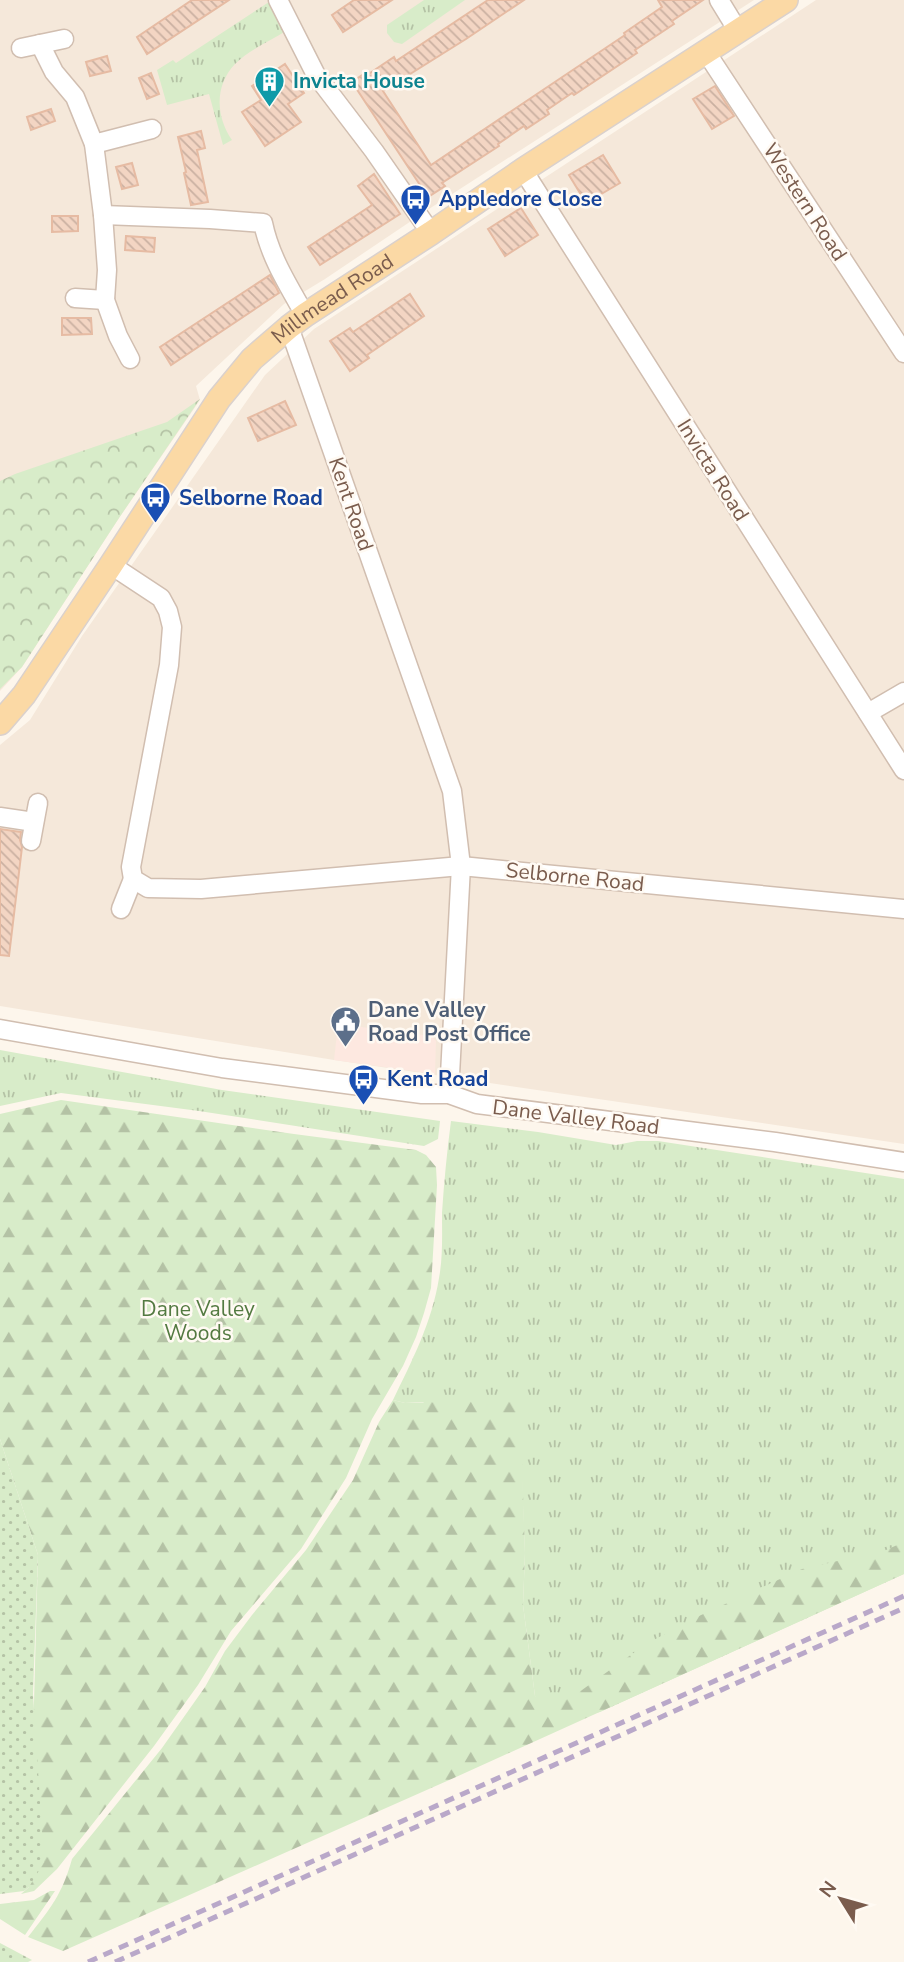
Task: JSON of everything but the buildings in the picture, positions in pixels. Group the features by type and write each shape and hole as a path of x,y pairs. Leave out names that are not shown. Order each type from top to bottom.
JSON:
{"main road":[{"name":"Millmead Road","path":"0,723 24,695 219,399 252,359 297,321 523,170 786,0"}],"street":[{"path":"278,0 316,75 374,151 431,233"},
{"path":"719,0 738,31"},
{"path":"21,48 64,39"},
{"path":"40,44 54,72 75,97 94,144 107,270 105,300 130,359"},
{"name":"Western Road","path":"706,52 904,353"},
{"path":"94,144 152,129"},
{"name":"Invicta Road","path":"523,170 904,770"},
{"name":"Kent Road","path":"103,215 263,223 266,239 297,321 452,792 461,866 449,1094"},
{"path":"75,298 105,300"},
{"path":"111,565 161,598 172,627 169,665 131,866 133,879 121,909"},
{"path":"868,713 904,692"},
{"path":"31,841 38,803"},
{"path":"0,817 34,822"},
{"name":"Selborne Road","path":"133,879 148,888 201,889 461,866 904,909"},
{"name":"Dane Valley Road","path":"0,1029 222,1068 422,1094 449,1094 477,1104 775,1142 904,1162"}],"shaded area":[{"path":"0,0 754,0 284,304 196,386 200,400 22,667 0,691"},
{"path":"816,0 904,0 904,1144 334,1060 0,1006 0,745 30,720 82,636 265,375 314,329"},
{"path":"338,1024 431,1036 436,1041 435,1074 334,1060"}],"green space":[{"path":"272,0 286,31 247,54 235,64 223,82 220,112 232,140 223,145 209,94 167,105 157,70 173,60 176,63"},
{"path":"424,0 465,0 402,44 394,42 387,33 387,25"},
{"path":"200,399 22,667 0,689 0,481 167,422"},
{"path":"0,1050 222,1090 440,1121 438,1139 424,1146 199,1111 61,1093 0,1106"},
{"name":"Dane Valley Woods","path":"61,1100 416,1150 426,1155 436,1167 437,1185 431,1288 424,1313 403,1366 372,1419 346,1478 301,1549 231,1631 198,1685 154,1746 57,1869 34,1891 21,1894 29,1887 38,1555 0,1439 0,1114"},
{"path":"451,1121 616,1145 658,1141 904,1179 904,1574 600,1712 553,1723 535,1696 523,1605 525,1553 522,1481 423,1402 405,1403 393,1400 420,1341 436,1294 441,1262 443,1201"},
{"path":"486,1398 520,1399 525,1553 523,1605 535,1696 543,1700 556,1702 582,1690 646,1644 699,1616 802,1569 886,1550 904,1542 904,1574 63,1951 28,1937 54,1901 72,1859 162,1748 205,1687 225,1651 306,1550 353,1480 379,1422 393,1400 405,1403 457,1404"},
{"path":"0,1439 38,1555 33,1694 44,1862 24,1891 0,1894"},
{"path":"55,1891 25,1935 0,1919 0,1904 34,1900"},
{"path":"0,1943 32,1960 0,1962"}],"railway":[{"path":"88,1962 904,1596"},
{"path":"115,1962 904,1608"}],"place":[{"name":"Invicta House","path":"270,108"},
{"name":"Appledore Close","path":"416,226"},
{"name":"Selborne Road","path":"156,525"},
{"name":"Dane Valley Road Post Office","path":"345,1049"},
{"name":"Kent Road","path":"364,1106"}]}
